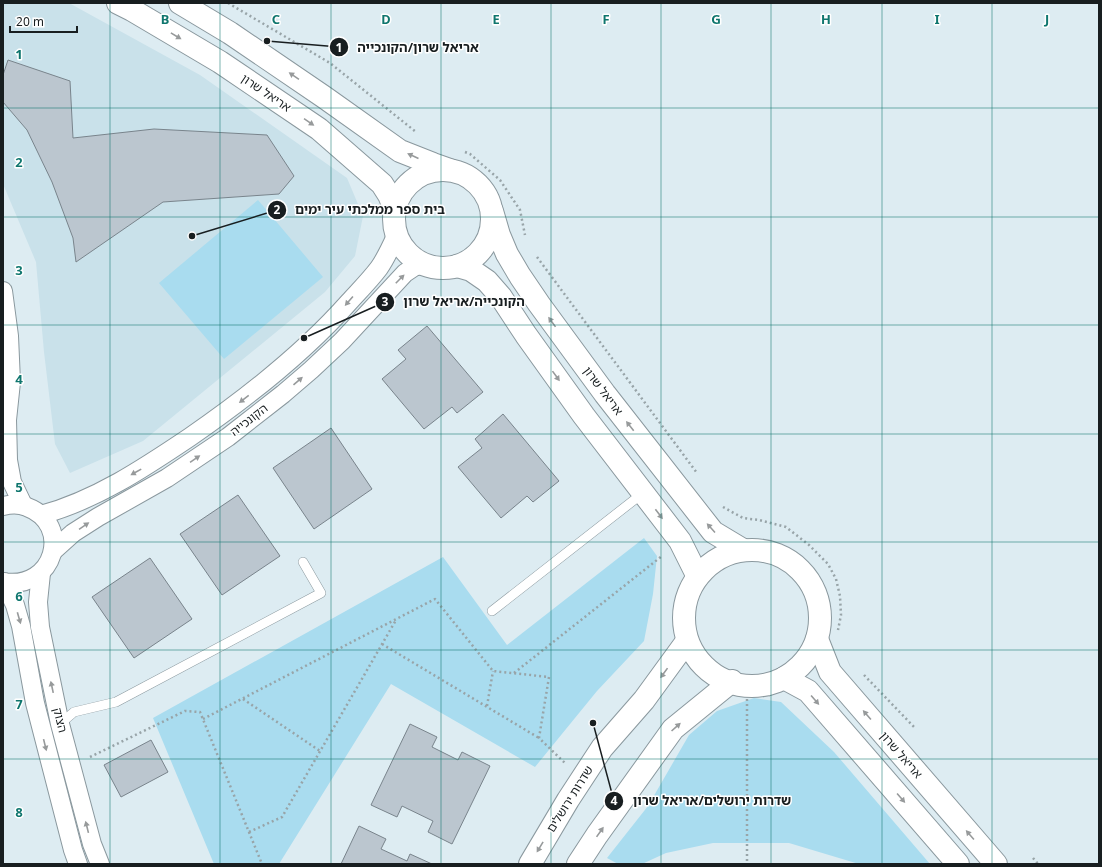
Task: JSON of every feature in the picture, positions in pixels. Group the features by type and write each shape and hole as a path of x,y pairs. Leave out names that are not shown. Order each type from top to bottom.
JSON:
{"street":[{"name":"אריאל שרון","path":"118,3 220,62 319,129 382,184 390,195 394,207"},
{"path":"180,3 237,38 400,151 433,164 465,174 478,183 487,196 492,211 492,226 484,247 476,255 457,266"},
{"path":"450,170 435,170 421,174 409,182 400,193 394,207 393,216 396,236 402,248 412,257 424,264 440,268 457,266 471,270 486,281 501,297 526,335 584,416 680,541 697,575"},
{"name":"אריאל שרון","path":"492,211 499,235 507,254 538,304 713,532 743,550"},
{"name":"הקונכייה","path":"41,515 64,509 88,498 156,460 215,420 270,378 328,326 378,268 396,236"},
{"name":"הקונכייה","path":"53,550 73,533 167,478 228,437 283,394 321,361 342,341 405,273 414,267 424,264"},
{"path":"3,291 9,336 11,382 7,420 8,460 12,482 23,505"},
{"path":"3,506 12,504 23,505 41,515 48,522 52,532 53,550 49,563 41,573 24,582 3,582"},
{"path":"743,550 766,552 787,560 804,574 816,594 818,602 820,616 817,639 809,659 784,678 766,684 739,683 713,674 701,663 687,641 684,613 688,594 697,575 725,553 743,550"},
{"name":"הצוק","path":"41,573 38,602 40,626 60,724 92,844 100,864"},
{"name":"הצוק","path":"3,582 15,605 21,626 35,703 73,850 78,864"},
{"name":"אריאל שרון","path":"817,639 830,672 996,864"},
{"name":"שדרות ירושלים","path":"530,864 602,748 644,700 687,641"},
{"path":"784,678 808,691 958,864"},
{"path":"578,864 673,729 739,683"}],"lane":[{"path":"492,611 643,493"},
{"path":"60,724 74,712 116,702 321,593 303,562"}],"path":[{"path":"723,507 743,518 759,520 786,527 809,545 828,564 836,579 840,596 841,615 838,632"},
{"path":"514,674 666,553"},
{"path":"203,719 435,599 493,671 549,677 539,738"},
{"path":"249,832 282,817 396,620"},
{"path":"382,644 539,738 581,780"},
{"path":"486,706 493,671"},
{"path":"861,671 914,728"},
{"path":"739,683 747,864"},
{"path":"243,698 320,751"},
{"path":"72,766 185,711 200,712 262,864"},
{"path":"1033,858 1038,864"}],"shaded area":[{"path":"3,3 69,3 200,75 347,178 363,216 355,256 325,292 143,441 70,473 55,444 44,352 36,262 3,184"},
{"path":"258,200 323,277 224,359 159,283"},
{"path":"644,538 657,556 653,594 644,641 597,691 535,767 391,684 279,864 214,864 153,718 443,557 507,645"},
{"path":"754,698 781,702 834,752 930,864 859,864 789,843 713,843 666,853 642,864 618,864 607,858 648,806 689,735 717,711"}],"building":[{"path":"8,60 70,81 73,138 154,129 267,135 294,176 279,194 163,202 76,262 73,238 52,182 27,130 3,102 3,75"},
{"path":"427,326 483,392 457,413 452,407 424,429 382,379 406,359 398,350"},
{"path":"503,414 559,481 533,502 527,496 501,518 458,467 482,448 475,439"},
{"path":"331,428 372,489 314,529 273,468"},
{"path":"238,495 280,556 222,595 180,534"},
{"path":"150,558 192,619 134,658 92,597"},
{"path":"410,724 437,737 432,747 458,760 462,752 490,766 452,844 428,832 433,821 402,806 397,817 371,805"},
{"path":"151,740 168,772 121,797 104,765"},
{"path":"359,826 386,839 381,849 407,861 410,854 432,864 341,864"}],"place":[{"name":"אריאל שרון/הקונכייה","path":"267,41"},
{"name":"בית ספר ממלכתי עיר ימים","path":"192,236"},
{"name":"הקונכייה/אריאל שרון","path":"304,338"},
{"name":"שדרות ירושלים/אריאל שרון","path":"593,723"}]}
